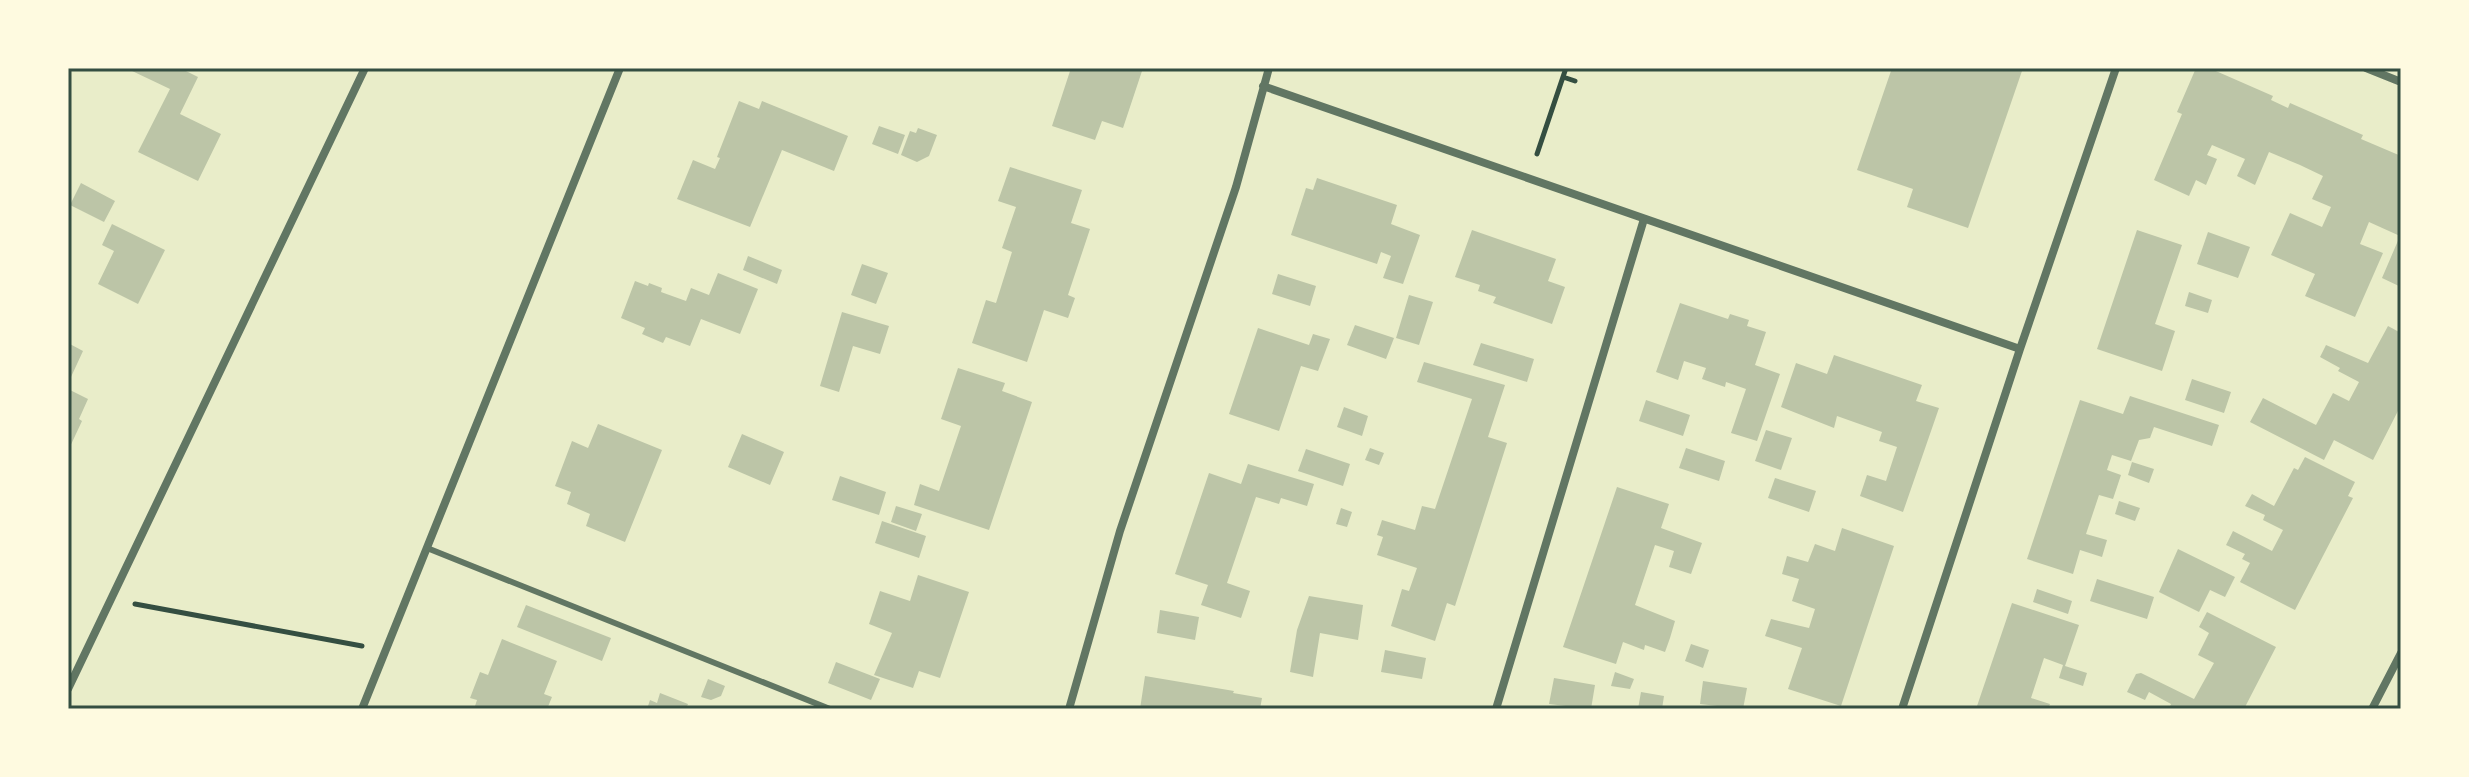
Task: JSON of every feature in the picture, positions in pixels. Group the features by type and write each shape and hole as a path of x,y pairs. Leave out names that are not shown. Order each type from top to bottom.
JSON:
{"street":[{"path":"68,689 365,68"},
{"path":"362,709 620,68"},
{"path":"1069,709 1120,531 1236,187 1269,68"},
{"path":"1902,709 2116,68"},
{"path":"2366,68 2401,82"},
{"path":"1263,86 2020,349"},
{"path":"1496,709 1644,219"},
{"path":"2372,709 2401,653"}],"lane":[{"path":"427,548 830,709"}],"path":[{"path":"1528,179 1566,68"},
{"path":"1563,77 1575,81"},
{"path":"111,599 386,650"}],"building":[{"path":"131,68 180,68 198,77 180,114 221,134 198,181 138,152 170,89"},
{"path":"1071,68 1143,68 1123,128 1102,121 1095,140 1052,126"},
{"path":"1892,68 2023,68 1968,228 1907,207 1913,189 1857,170"},
{"path":"2196,68 2209,68 2273,96 2271,100 2288,108 2290,103 2363,135 2361,139 2401,156 2401,287 2382,278 2400,236 2369,222 2360,244 2383,253 2355,317 2305,296 2315,274 2271,255 2290,213 2322,227 2331,207 2312,199 2323,176 2300,165 2269,152 2255,185 2237,176 2245,159 2212,145 2207,155 2217,159 2206,185 2196,180 2189,196 2154,180 2182,114 2177,112"},
{"path":"739,101 759,109 762,101 848,136 834,171 782,150 750,227 677,199 693,160 715,169"},
{"path":"879,126 905,135 898,154 872,144"},
{"path":"918,128 937,135 929,156 917,162 901,155 910,131 916,133"},
{"path":"1010,167 1082,190 1071,223 1090,229 1068,295 1075,298 1068,318 1044,310 1027,362 972,343 986,300 996,303 1012,252 1002,248 1016,207 998,201"},
{"path":"1317,178 1397,205 1391,224 1420,235 1403,284 1383,278 1391,256 1381,252 1377,264 1291,235 1306,188 1313,190"},
{"path":"81,183 115,201 104,222 70,205"},
{"path":"112,224 165,250 138,304 98,284 114,251 102,245"},
{"path":"1472,230 1556,259 1548,281 1565,287 1552,324 1493,303 1496,297 1478,291 1480,285 1455,277"},
{"path":"2137,230 2182,245 2155,324 2175,331 2162,371 2097,349"},
{"path":"2208,232 2250,247 2238,278 2197,264"},
{"path":"748,256 782,270 777,284 743,270"},
{"path":"862,264 888,273 876,304 851,295"},
{"path":"718,273 758,289 740,334 701,319 690,346 666,337 663,343 642,334 645,328 621,318 635,281 662,288 661,292 686,301 691,288 709,295"},
{"path":"1278,274 1316,286 1310,306 1272,294"},
{"path":"2189,292 2212,300 2208,313 2185,306"},
{"path":"1409,295 1433,302 1419,345 1396,338"},
{"path":"1680,303 1728,319 1730,314 1749,320 1747,326 1766,332 1755,365 1780,374 1757,441 1731,433 1746,389 1726,382 1725,387 1702,379 1706,368 1684,361 1678,380 1656,372"},
{"path":"842,312 889,326 880,354 853,346 839,392 820,386"},
{"path":"1355,325 1394,338 1386,359 1347,345"},
{"path":"2388,326 2401,333 2401,405 2373,460 2334,440 2324,460 2250,422 2263,398 2316,425 2333,393 2349,401 2359,382 2320,357 2326,345 2368,363"},
{"path":"1258,328 1309,345 1313,334 1330,339 1318,371 1301,366 1279,431 1229,414"},
{"path":"68,343 83,351 71,377 68,376"},
{"path":"1481,343 1534,359 1527,382 1473,365"},
{"path":"1834,355 1922,385 1916,401 1939,408 1903,512 1860,496 1867,475 1886,481 1897,447 1879,441 1882,432 1837,416 1834,428 1781,407 1796,363 1827,374"},
{"path":"1424,362 1505,385 1488,437 1507,443 1455,606 1447,603 1435,641 1391,626 1402,589 1409,591 1417,568 1377,555 1383,537 1377,535 1382,520 1415,530 1422,506 1435,509 1472,399 1417,382"},
{"path":"958,368 1005,383 1002,391 1032,402 989,530 914,505 920,484 939,491 961,426 941,419"},
{"path":"2192,379 2231,392 2224,413 2185,400"},
{"path":"68,389 88,399 68,451"},
{"path":"2130,396 2219,425 2212,446 2154,427 2150,438 2139,440 2131,461 2112,455 2107,470 2121,475 2113,499 2099,495 2086,534 2107,540 2102,557 2080,550 2073,574 2027,559 2080,400 2123,414"},
{"path":"1646,400 1690,415 1683,436 1639,421"},
{"path":"1344,407 1368,416 1362,436 1337,427"},
{"path":"598,424 662,450 625,542 586,526 590,514 567,504 571,492 555,486 572,441 588,448"},
{"path":"1766,430 1792,438 1781,470 1755,461"},
{"path":"742,434 784,452 770,485 728,467"},
{"path":"1370,448 1384,453 1379,465 1365,460"},
{"path":"1686,448 1725,461 1719,481 1679,468"},
{"path":"1306,449 1350,464 1343,486 1298,471"},
{"path":"2305,457 2355,482 2348,496 2353,498 2295,610 2240,582 2250,563 2242,559 2245,554 2226,545 2233,531 2272,551 2283,530 2263,520 2265,515 2245,506 2252,494 2274,506 2294,468 2298,470"},
{"path":"2132,462 2154,469 2149,483 2128,475"},
{"path":"1248,464 1314,484 1307,506 1281,498 1279,504 1256,497 1227,583 1250,591 1241,618 1201,605 1208,585 1175,574 1209,473 1241,484"},
{"path":"840,476 886,492 879,515 832,500"},
{"path":"1775,478 1816,491 1809,512 1768,498"},
{"path":"1617,487 1669,504 1661,528 1702,543 1691,574 1669,567 1674,551 1655,545 1635,605 1675,621 1670,638 1665,652 1645,645 1644,650 1623,642 1616,664 1563,647"},
{"path":"2119,501 2140,508 2135,521 2115,514"},
{"path":"896,506 922,514 916,531 891,522"},
{"path":"1341,508 1352,512 1347,527 1336,524"},
{"path":"882,521 926,536 919,558 875,543"},
{"path":"1842,528 1894,546 1841,706 1788,689 1802,648 1765,636 1771,619 1809,628 1815,609 1792,601 1799,579 1782,574 1787,556 1808,562 1815,544 1835,551"},
{"path":"2178,549 2235,577 2225,597 2210,590 2199,612 2159,592"},
{"path":"918,575 969,592 940,678 919,671 913,688 874,675 892,633 869,624 880,591 910,601"},
{"path":"2097,579 2154,597 2147,619 2090,601"},
{"path":"2037,589 2072,601 2068,614 2033,602"},
{"path":"1309,596 1363,605 1358,640 1320,633 1313,677 1290,672 1297,630"},
{"path":"2012,603 2079,625 2065,666 2087,673 2083,686 2059,678 2063,665 2044,658 2031,698 2050,704 2048,709 1976,709"},
{"path":"526,605 611,638 602,661 517,627"},
{"path":"1160,610 1199,617 1195,640 1157,633"},
{"path":"2207,612 2276,647 2244,709 2169,709 2171,704 2149,692 2145,700 2127,692 2136,674 2141,673 2194,699 2214,663 2198,655 2209,633 2199,627"},
{"path":"502,639 557,661 544,694 552,697 547,709 474,709 477,700 470,698 480,672 488,675"},
{"path":"1691,644 1709,650 1703,668 1685,661"},
{"path":"1385,650 1426,658 1422,679 1381,672"},
{"path":"836,662 880,679 871,700 828,683"},
{"path":"1615,672 1634,679 1630,689 1611,686"},
{"path":"1145,676 1262,698 1260,709 1140,709"},
{"path":"1554,678 1595,685 1591,709 1549,704"},
{"path":"708,679 725,686 721,696 711,700 701,697"},
{"path":"1703,681 1747,688 1743,709 1700,704"},
{"path":"1641,692 1664,696 1662,709 1638,709"},
{"path":"660,693 688,704 686,709 647,709 650,700 657,703"}]}
